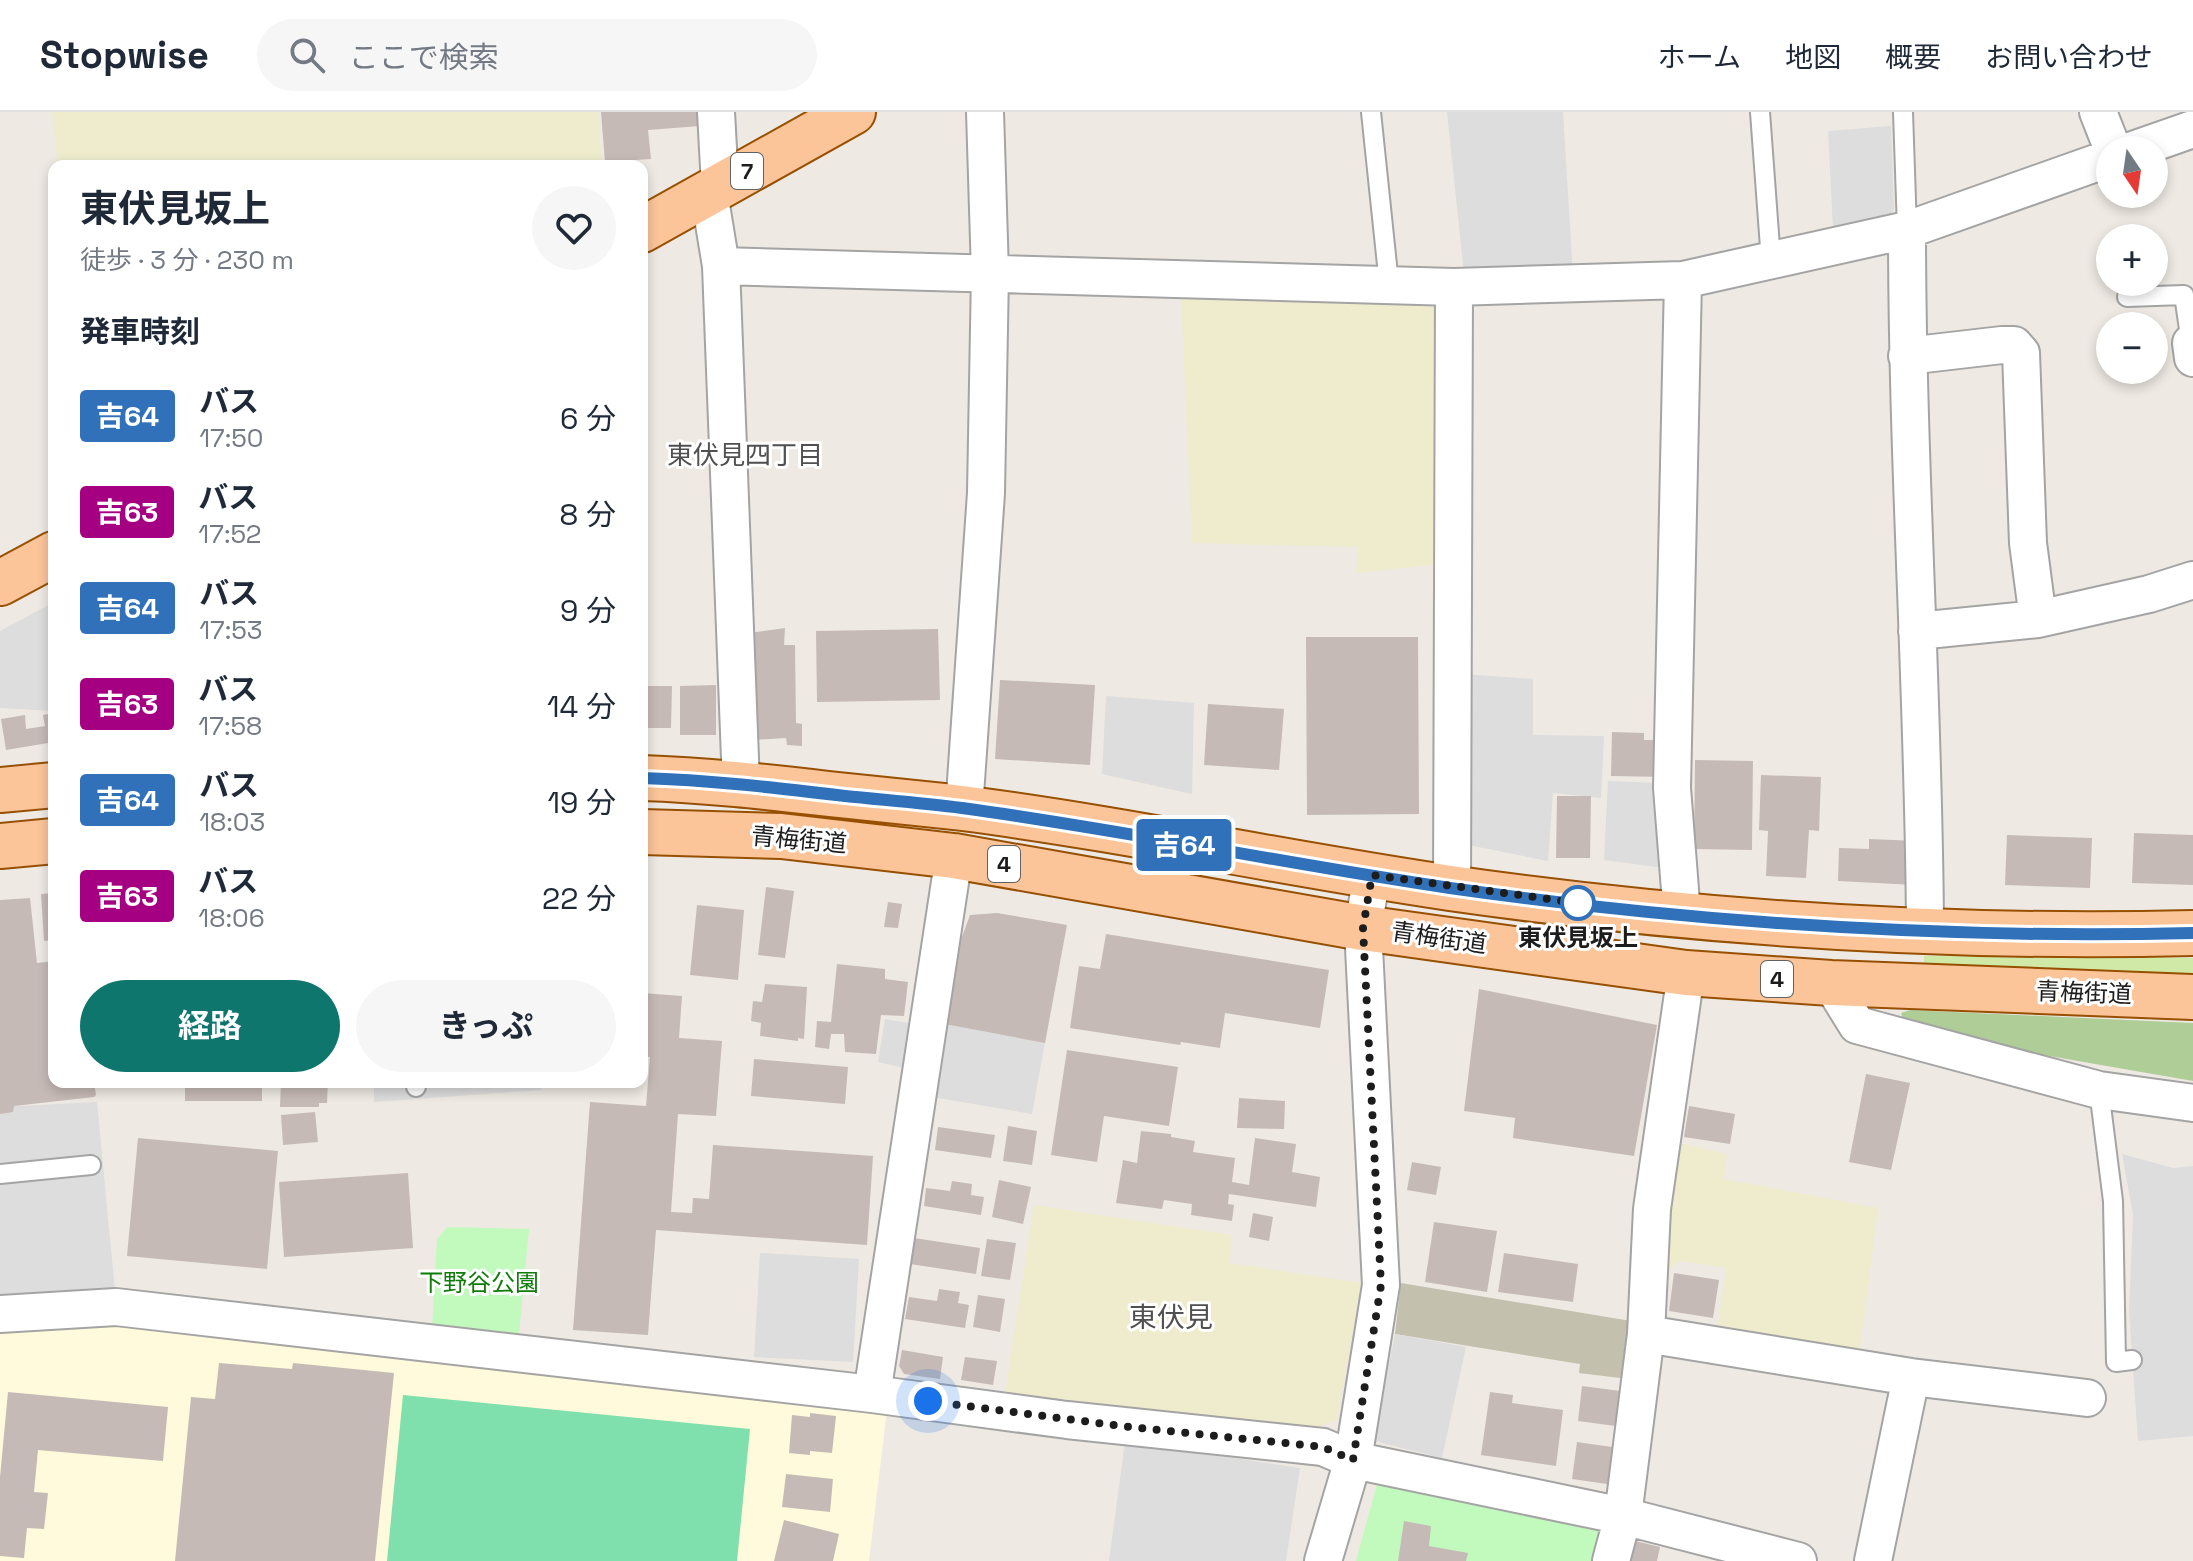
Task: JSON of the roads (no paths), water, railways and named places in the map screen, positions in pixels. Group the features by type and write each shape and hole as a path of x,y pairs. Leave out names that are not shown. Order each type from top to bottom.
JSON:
{"main road":[{"name":"7","path":"648,227 853,112"},
{"path":"0,583 48,557"},
{"name":"青梅街道","path":"648,778 696,779 964,809 1452,888 1682,915 1817,926 1925,930 2100,935 2193,933"},
{"path":"0,790 48,786"},
{"name":"青梅街道","path":"648,832 781,836 954,856 1363,928 1686,973 1831,983 2193,997"},
{"path":"0,846 48,842"}],"street":[{"path":"716,112 714,190 721,266 741,784"},
{"path":"964,809 986,493 990,273 985,112"},
{"path":"2098,112 2107,136"},
{"path":"2168,138 2193,129"},
{"path":"721,266 1454,287 1683,280 1907,230 2096,163"},
{"path":"1907,230 1907,356 1925,930"},
{"path":"1682,915 1672,788 1683,280"},
{"path":"1452,888 1454,287"},
{"path":"1907,356 2002,345 2014,345 2021,353 2028,543 2038,619"},
{"path":"1917,631 2038,619 2149,594 2193,580"},
{"path":"872,1394 954,856"},
{"path":"1323,1561 1353,1460 1381,1285 1363,928 1372,875"},
{"path":"1611,1561 1623,1516 1646,1334 1652,1209 1686,973"},
{"path":"1831,983 1857,1025 2099,1090 2193,1103"},
{"path":"0,1314 54,1303 116,1307 872,1394 1067,1420 1323,1447 1353,1460 1623,1516 1798,1561"},
{"path":"1646,1334 1911,1377 2087,1398"},
{"path":"1873,1561 1911,1377"}],"lane":[{"path":"1371,112 1389,284"},
{"path":"1760,112 1771,261"},
{"path":"1903,112 1907,230"},
{"path":"2127,297 2184,295 2192,348"},
{"path":"2099,1090 2113,1201 2116,1362 2132,1360"},
{"path":"0,1174 43,1176 91,1165"}],"place":[{"name":"東伏見坂上","path":"1578,903"}],"district":[{"name":"東伏見四丁目","path":"745,455"},
{"name":"東伏見","path":"1171,1317"}],"park label":[{"name":"下野谷公園","path":"479,1283"}]}
